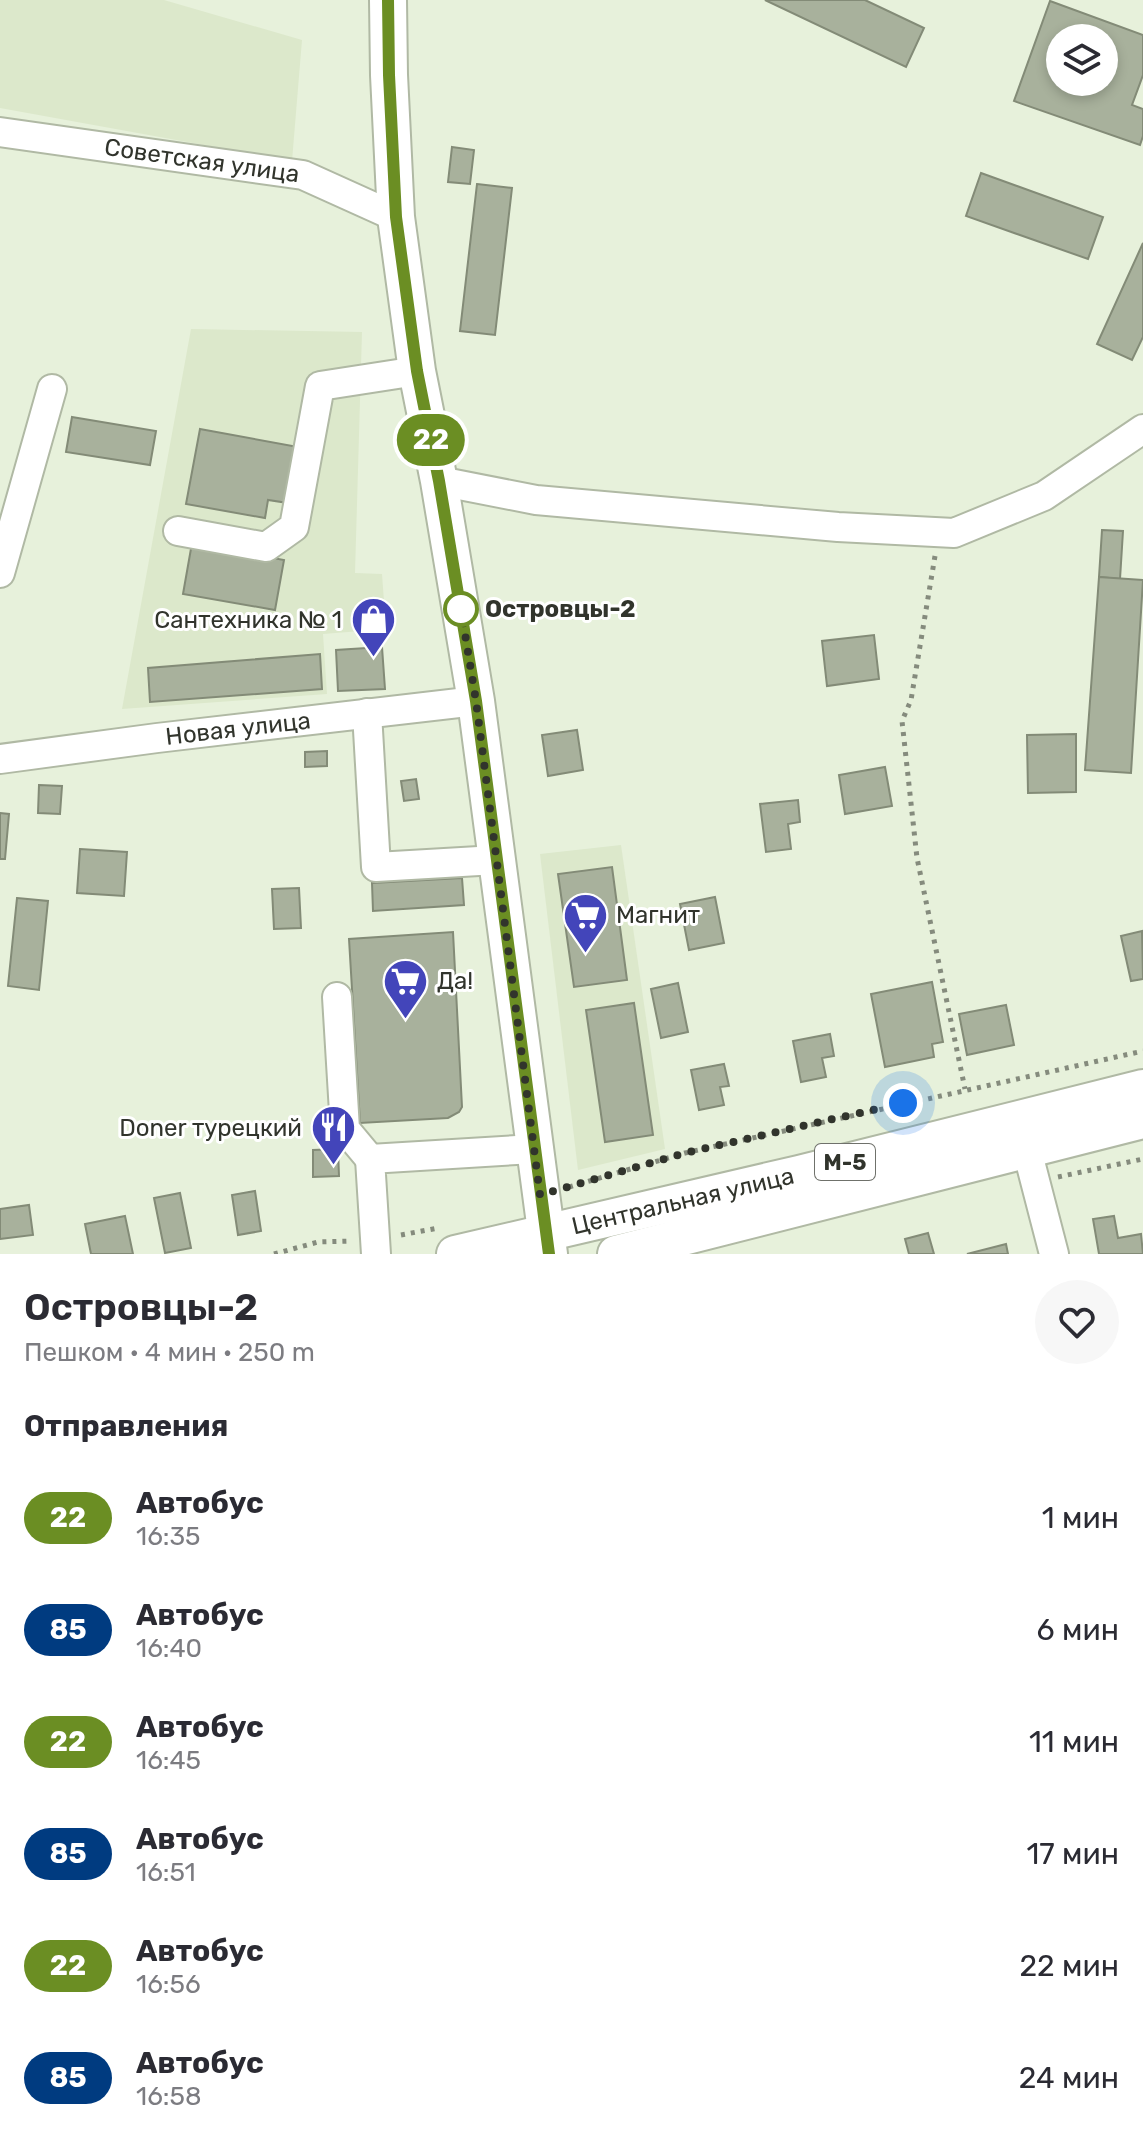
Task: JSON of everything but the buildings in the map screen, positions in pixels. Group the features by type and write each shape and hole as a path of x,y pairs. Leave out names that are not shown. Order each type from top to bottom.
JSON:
{"main road":[{"path":"388,0 396,217 417,371 476,701 547,1243"},
{"name":"Центральная улица","path":"446,1241 547,1243 799,1174 1143,1088"},
{"name":"Центральная улица","path":"616,1254 1143,1120"}],"street":[{"name":"Советская улица","path":"0,132 303,175 396,217"},
{"path":"178,531 266,547 294,527 320,386 417,371"},
{"path":"0,573 52,389"},
{"path":"439,481 536,500 838,527 954,533 1044,496 1143,429"},
{"name":"Новая улица","path":"0,759 476,701"},
{"path":"367,713 376,867 496,860"},
{"path":"337,997 345,1129 370,1159 376,1247"},
{"path":"370,1159 534,1149"},
{"path":"1027,1150 1054,1254"}],"path":[{"path":"940,532 911,700 902,721 917,858 965,1089"},
{"path":"540,1195 685,1153 1143,1051"},
{"path":"274,1254 318,1242 376,1247 446,1241"}],"shaded area":[{"path":"0,0 164,0 302,40 292,161 0,108"},
{"path":"191,329 362,332 355,573 382,574 386,629 323,634 327,694 122,709"},
{"path":"621,845 665,1149 578,1170 540,854"}],"bus line":[{"name":"22","path":"388,0 396,217 417,371 476,701 549,1254"}],"place":[{"name":"Островцы-2","path":"461,609"},
{"name":"Сантехника № 1","path":"373,659"},
{"name":"Магнит","path":"585,954"},
{"name":"Да!","path":"406,1020"},
{"name":"Doner турецкий","path":"333,1167"}],"route":[{"path":"461,609 476,701 540,1195 685,1153 903,1103"}]}
